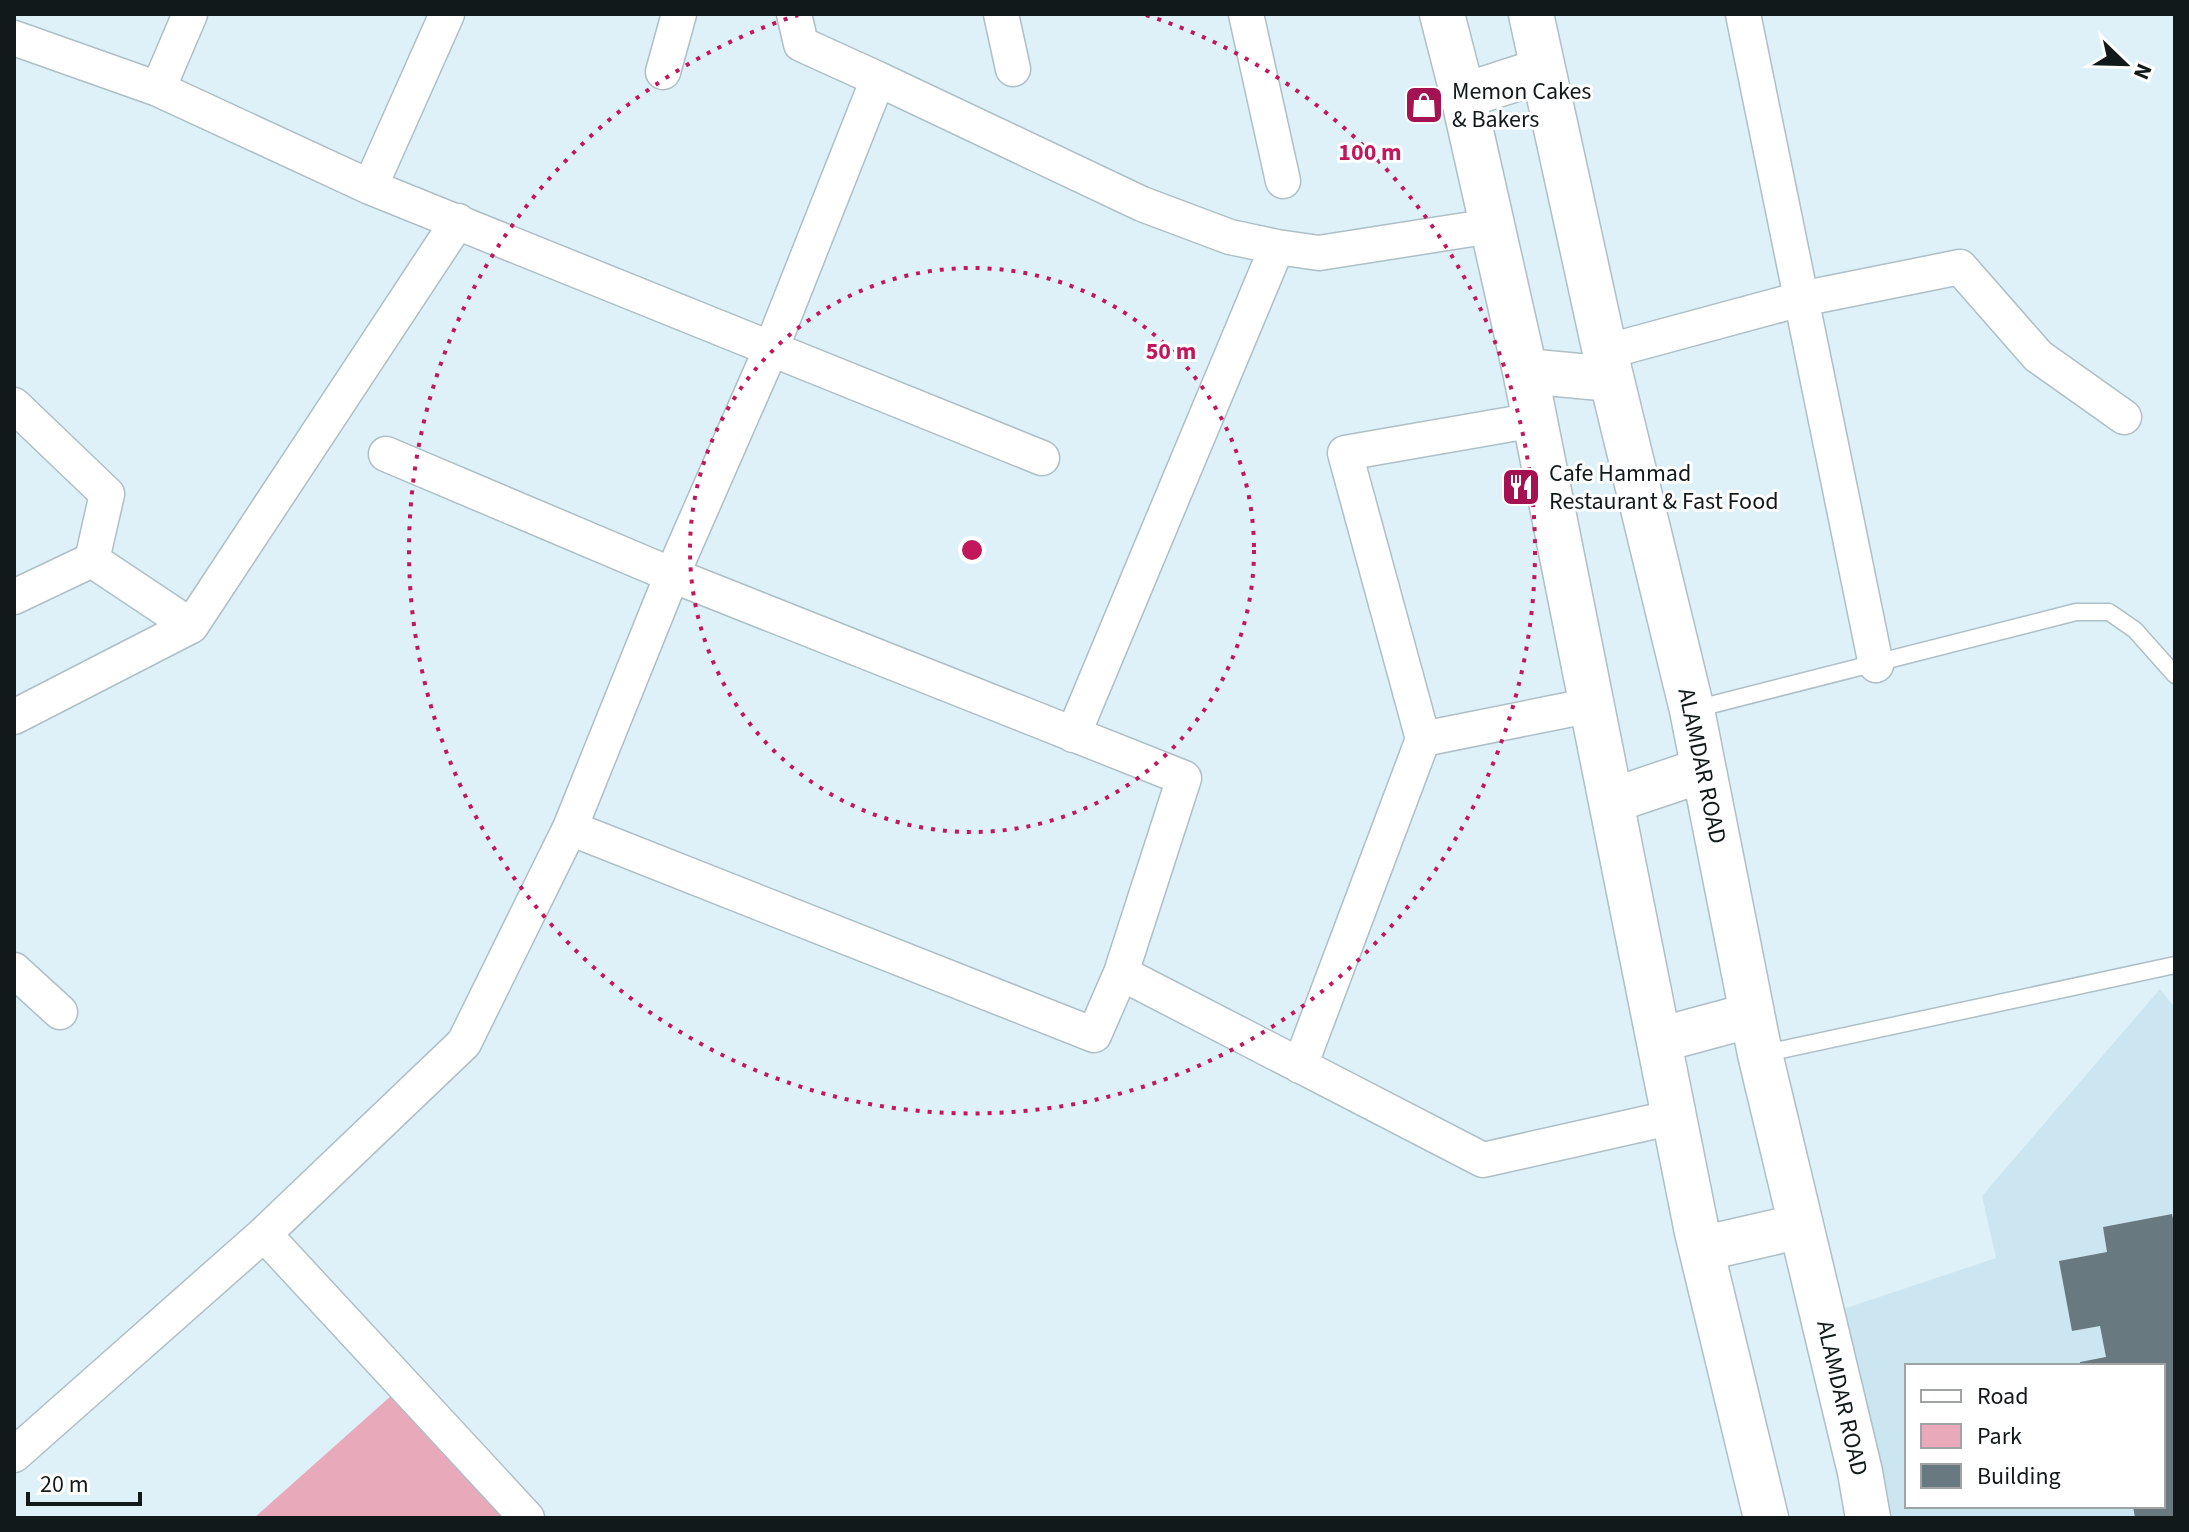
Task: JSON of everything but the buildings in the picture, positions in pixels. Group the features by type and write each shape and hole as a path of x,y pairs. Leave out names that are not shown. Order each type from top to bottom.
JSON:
{"street":[{"path":"158,89 190,14"},
{"path":"370,187 447,14"},
{"path":"663,72 679,14"},
{"path":"794,14 801,44 1142,204 1230,237 1319,253 1491,226"},
{"path":"1001,14 1013,69"},
{"path":"1246,14 1283,181"},
{"path":"1442,14 1525,371 1701,1249 1766,1518"},
{"name":"ALAMDAR ROAD","path":"1531,14 1608,366 1692,710 1756,1035 1860,1472 1868,1518"},
{"path":"1743,14 1876,665"},
{"path":"14,38 158,89 370,187 1042,458"},
{"path":"1463,96 1543,70"},
{"path":"14,1455 264,1234 464,1043 570,828 672,575 771,349 878,79"},
{"path":"14,717 191,626 458,221"},
{"path":"1073,735 1277,247"},
{"path":"1525,371 1608,366 1801,299 1960,267 2038,356 2124,417"},
{"path":"14,405 107,494 92,560"},
{"path":"1300,1066 1423,739 1345,453 1535,420"},
{"path":"386,454 672,575 1184,778 1121,973 1094,1035 570,828"},
{"path":"92,560 191,626"},
{"path":"14,597 92,560"},
{"path":"1423,739 1592,705"},
{"path":"1611,801 1703,770"},
{"path":"14,970 60,1012"},
{"path":"1121,973 1483,1160 1674,1117"},
{"path":"1659,1040 1756,1035"},
{"path":"1701,1249 1801,1226"},
{"path":"264,1234 527,1518"}],"lane":[{"path":"1692,710 2076,612 2109,612 2135,630 2175,675"},
{"path":"1756,1035 2175,965"}],"shaded area":[{"path":"2160,989 2175,1008 2175,1518 1863,1518 1813,1319 1996,1258 1982,1196"}],"green space":[{"path":"401,1387 512,1518 254,1518"}],"place":[{"name":"Memon Cakes & Bakers","path":"1424,105"},
{"name":"Cafe Hammad Restaurant & Fast Food","path":"1521,487"}]}
